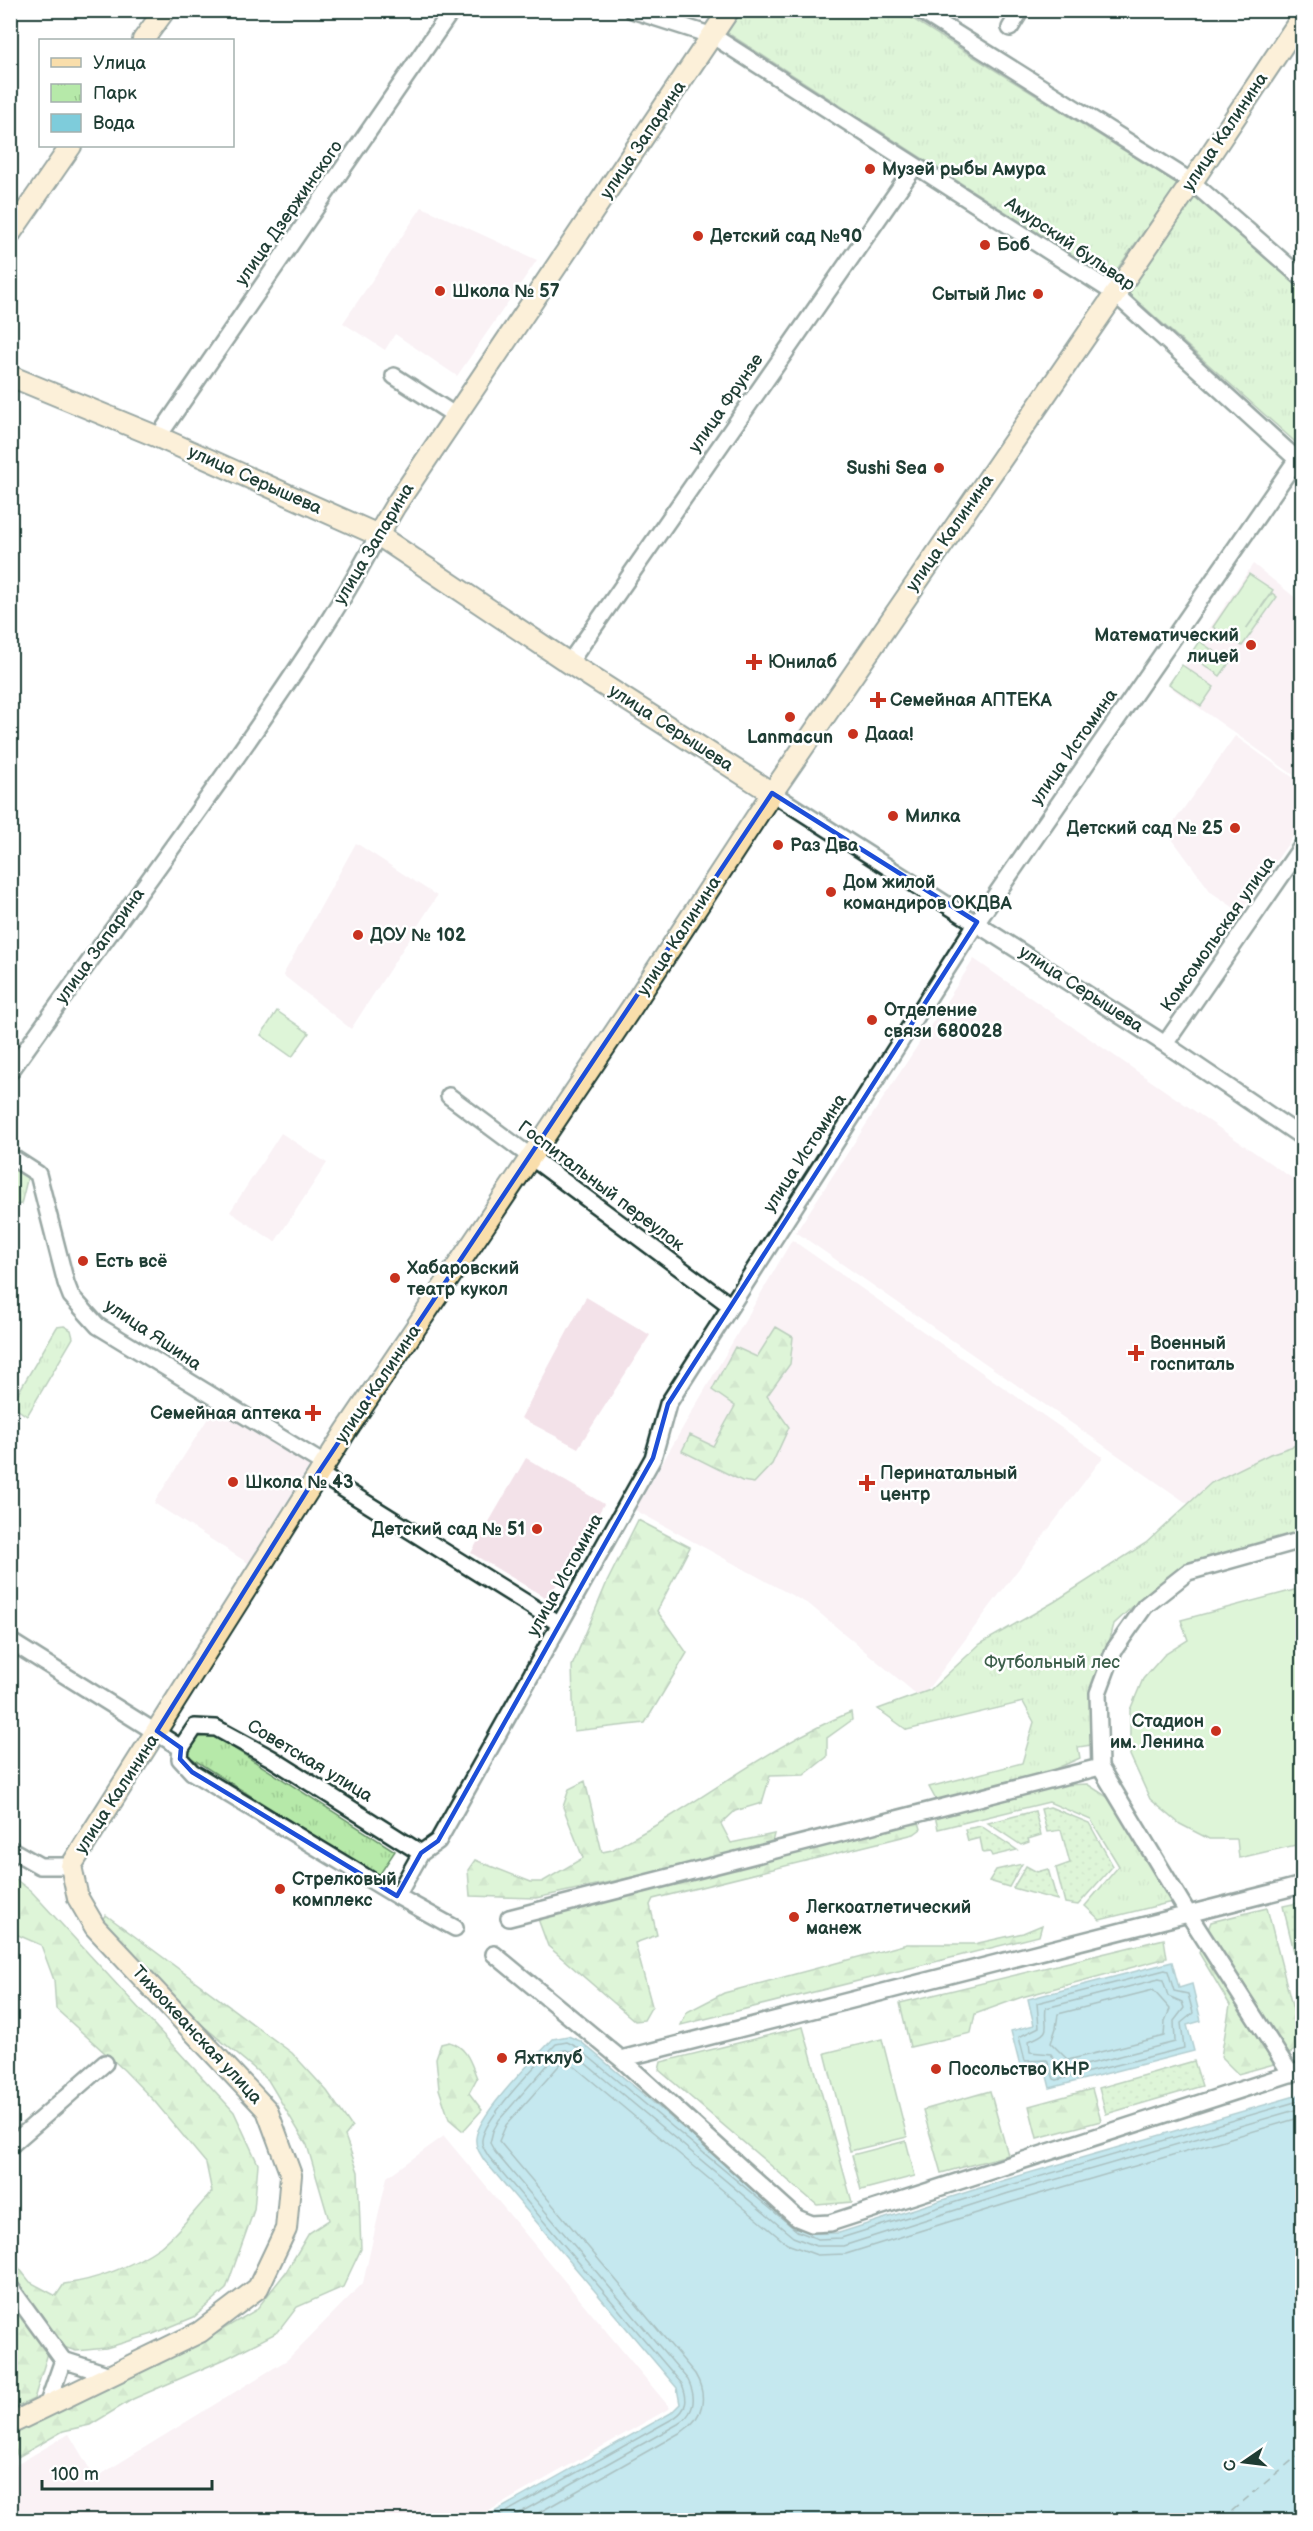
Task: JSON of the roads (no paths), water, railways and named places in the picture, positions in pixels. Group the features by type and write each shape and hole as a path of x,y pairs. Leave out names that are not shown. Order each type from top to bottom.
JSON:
{"main road":[{"path":"145,39 165,10"},
{"name":"улица Запарина","path":"378,535 729,10"},
{"name":"улица Калинина","path":"71,1866 321,1469 632,1007 772,793 1192,182 1302,16"},
{"path":"10,234 71,147"},
{"name":"улица Серышева","path":"10,376 158,437 378,535 569,663 772,793"},
{"name":"Тихоокеанская улица","path":"10,2424 200,2332 258,2288 286,2229 291,2175 267,2110 95,1927 78,1898 71,1866"}],"street":[{"name":"улица Дзержинского","path":"158,437 452,10"},
{"name":"Амурский бульвар","path":"632,10 713,36 1114,293 1300,461"},
{"path":"920,10 1192,182 1302,278"},
{"path":"1010,28 1022,10"},
{"name":"улица Фрунзе","path":"569,663 915,166"},
{"path":"394,376 456,416"},
{"name":"улица Истомина","path":"397,1896 421,1853 438,1840 653,1458 668,1404 977,922 1300,461"},
{"name":"улица Запарина","path":"10,1072 239,754 304,658 366,559 378,535"},
{"name":"улица Серышева","path":"772,793 1165,1044 1302,1137"},
{"name":"Комсомольская улица","path":"1165,1044 1302,846"},
{"name":"Госпитальный переулок","path":"449,1096 731,1306"},
{"name":"улица Яшина","path":"10,1156 38,1174 71,1296 98,1326 560,1624"},
{"path":"494,1954 621,2058 797,2218 812,2224 830,2223 1297,2072 1190,1915 1100,1767 1098,1693 1114,1650 1145,1606 1188,1572 1302,1540"},
{"path":"10,1641 181,1748 180,1759 192,1772 397,1896 455,1928"},
{"name":"Советская улица","path":"181,1748 195,1727 216,1728 271,1758 421,1853"},
{"path":"509,1918 1100,1767"},
{"path":"10,1849 40,1866 71,1866"},
{"path":"621,2058 1302,1885"},
{"path":"10,2146 105,2063"},
{"path":"10,2287 63,2360 110,2376"},
{"path":"47,2406 63,2360"}],"water":[{"path":"1172,1962 1179,1988 1192,1984 1201,2021 1187,2025 1194,2051 1050,2088 1044,2064 1021,2070 1011,2031 1034,2025 1028,1999"},
{"path":"568,2036 580,2041 801,2227 819,2233 839,2233 1005,2180 1302,2094 1302,2520 480,2520 671,2413 680,2404 677,2388 484,2160 477,2147 476,2138 479,2128 496,2101 553,2039"}],"place":[{"name":"Музей рыбы Амура","path":"870,169"},
{"name":"Детский сад №90","path":"698,236"},
{"name":"Боб","path":"985,245"},
{"name":"Школа № 57","path":"440,291"},
{"name":"Сытый Лис","path":"1038,294"},
{"name":"Sushi Sea","path":"939,468"},
{"name":"Математический лицей","path":"1251,645"},
{"name":"Юнилаб","path":"754,662"},
{"name":"Семейная АПТЕКА","path":"878,700"},
{"name":"Lanmacun","path":"790,717"},
{"name":"Дааа!","path":"853,734"},
{"name":"Милка","path":"893,816"},
{"name":"Детский сад № 25","path":"1235,828"},
{"name":"Раз Два","path":"778,845"},
{"name":"Дом жилой командиров ОКДВА","path":"831,892"},
{"name":"ДОУ № 102","path":"358,935"},
{"name":"Отделение связи 680028","path":"872,1020"},
{"name":"Есть всё","path":"83,1261"},
{"name":"Хабаровский театр кукол","path":"395,1278"},
{"name":"Военный госпиталь","path":"1136,1353"},
{"name":"Семейная аптека","path":"313,1413"},
{"name":"Школа № 43","path":"233,1482"},
{"name":"Перинатальный центр","path":"867,1483"},
{"name":"Детский сад № 51","path":"537,1529"},
{"name":"Стадион им. Ленина","path":"1216,1731"},
{"name":"Стрелковый комплекс","path":"280,1889"},
{"name":"Легкоатлетический манеж","path":"794,1917"},
{"name":"Яхтклуб","path":"502,2058"},
{"name":"Посольство КНР","path":"936,2069"}],"park label":[{"name":"Футбольный лес","path":"1052,1662"}]}
